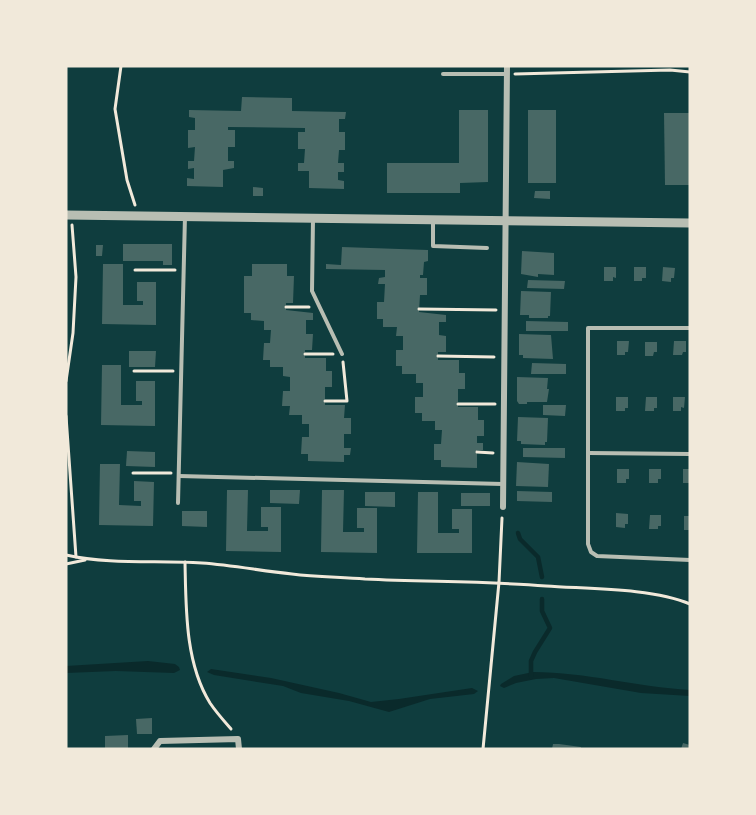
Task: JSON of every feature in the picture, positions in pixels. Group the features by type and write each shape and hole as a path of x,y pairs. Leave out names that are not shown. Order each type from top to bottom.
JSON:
{"street":[{"path":"503,507 507,66"},
{"path":"66,215 690,223"},
{"path":"154,749 160,741 238,739 239,749"}],"lane":[{"path":"443,74 508,74"},
{"path":"178,503 185,216"},
{"path":"313,218 312,291 342,354"},
{"path":"433,220 433,246 487,248"},
{"path":"690,328 588,328 588,544 591,552 597,556 690,560"},
{"path":"589,453 690,454"},
{"path":"179,474 503,484"}],"path":[{"path":"121,66 115,109 127,180 135,204 135,216"},
{"path":"508,74 670,70 690,72"},
{"path":"66,381 73,333 76,277 72,225"},
{"path":"135,270 183,270"},
{"path":"286,307 321,308"},
{"path":"419,309 505,310"},
{"path":"305,354 342,354 347,401 325,401"},
{"path":"438,356 505,357"},
{"path":"134,370 181,371"},
{"path":"458,404 504,405"},
{"path":"66,416 76,557"},
{"path":"477,452 503,453"},
{"path":"132,473 179,474"},
{"path":"483,749 499,582 503,507"},
{"path":"66,555 87,560 120,563 185,562 240,566 291,574 368,579 499,582 661,596 690,604"},
{"path":"66,564 87,560"},
{"path":"185,562 186,609 193,658 210,703 238,739"}],"water":[{"path":"148,661 175,664 180,670 174,673 116,671 66,673 66,666"},
{"path":"211,669 271,678 371,702 472,688 478,691 474,694 430,699 389,712 349,701 301,693 283,686 214,675 207,672"},
{"path":"533,672 572,674 690,690 690,696 641,693 554,678 516,683 504,688 500,686 514,676"}],"building":[{"path":"242,97 292,98 292,111 346,112 345,119 339,119 339,132 345,132 345,150 339,150 338,163 344,163 344,172 338,172 338,180 344,181 344,189 309,188 309,171 298,171 298,163 304,163 305,149 298,149 298,132 305,132 305,128 228,127 228,130 235,130 235,147 228,147 228,161 234,161 234,168 223,170 223,187 187,186 187,178 194,179 194,168 188,169 188,161 194,161 195,147 188,148 188,130 195,130 195,118 189,117 189,110 241,111"},
{"path":"459,110 488,110 488,182 460,183 460,193 387,193 387,163 459,163"},
{"path":"528,110 556,110 556,183 528,183"},
{"path":"664,113 690,113 690,185 665,185"},
{"path":"253,187 263,188 263,196 253,196"},
{"path":"535,191 550,191 550,199 534,198"},
{"path":"123,244 172,244 172,265 163,265 163,261 123,261"},
{"path":"96,245 103,245 102,256 96,256"},
{"path":"342,247 428,250 428,261 424,262 423,275 420,275 420,278 427,278 427,295 420,295 419,312 446,315 446,322 439,322 439,335 446,336 446,352 438,352 438,360 459,360 459,373 465,373 465,389 458,389 458,407 478,407 478,420 484,420 484,436 477,436 477,443 483,443 483,450 477,450 477,468 441,467 441,460 434,460 434,444 441,444 442,430 435,430 435,421 422,421 422,413 415,413 415,397 423,397 423,383 416,383 416,374 402,374 402,366 396,366 396,350 403,350 403,336 396,336 397,327 383,327 383,319 377,319 377,302 384,302 385,284 378,284 379,278 385,277 385,270 326,269 326,264 341,265"},
{"path":"522,251 554,253 554,275 538,274 538,277 521,274"},
{"path":"103,264 123,264 123,305 143,305 143,301 137,301 137,282 156,282 156,325 102,324"},
{"path":"252,264 287,264 287,276 294,276 293,303 286,303 286,310 313,313 313,320 306,320 306,334 313,334 312,350 305,350 305,358 326,358 326,371 332,371 332,387 325,387 325,405 345,405 344,418 351,418 351,434 344,434 344,448 351,448 350,455 344,455 344,462 308,461 308,454 301,454 302,437 309,437 309,424 302,424 302,415 289,415 290,406 282,406 283,391 290,391 290,377 283,376 283,367 270,367 270,360 263,360 264,343 270,343 271,330 264,330 264,321 251,320 251,313 244,313 244,276 252,276"},
{"path":"604,267 616,267 616,278 613,277 613,281 604,281"},
{"path":"634,267 646,267 646,278 642,278 642,281 634,281"},
{"path":"663,267 675,268 671,282 662,281"},
{"path":"528,280 565,281 564,289 527,288"},
{"path":"521,291 551,292 550,316 548,318 529,318 529,315 520,315"},
{"path":"526,321 568,322 568,331 526,331"},
{"path":"519,334 551,335 553,359 523,358 523,355 519,355"},
{"path":"617,341 629,341 628,352 625,352 625,355 617,355"},
{"path":"674,341 686,341 686,352 682,355 673,355"},
{"path":"645,342 657,342 657,352 654,352 653,356 645,356"},
{"path":"129,351 156,351 155,367 129,367"},
{"path":"532,363 566,364 566,374 531,374"},
{"path":"102,365 121,365 121,405 142,405 142,401 136,401 136,381 155,381 155,426 101,425"},
{"path":"517,377 548,378 547,402 519,404"},
{"path":"616,397 628,397 628,408 625,408 625,411 616,411"},
{"path":"646,397 657,397 657,408 654,408 654,411 645,411"},
{"path":"673,397 685,397 684,408 681,407 681,411 673,411"},
{"path":"543,405 566,405 565,416 543,415"},
{"path":"518,417 548,418 545,445 521,444 521,441 517,441"},
{"path":"523,448 565,448 565,458 523,457"},
{"path":"127,451 155,452 155,467 126,466"},
{"path":"517,462 549,464 548,487 516,486"},
{"path":"100,464 120,464 119,505 141,506 141,501 134,501 134,481 154,482 153,526 99,525"},
{"path":"617,469 629,469 629,479 626,479 626,483 617,483"},
{"path":"649,469 661,469 661,479 658,479 658,483 649,483"},
{"path":"683,469 690,469 690,483 683,483"},
{"path":"227,490 248,490 247,531 268,531 268,527 261,527 261,507 281,507 281,552 226,551"},
{"path":"270,490 300,490 299,504 270,503"},
{"path":"322,490 344,490 343,532 364,532 364,528 357,528 357,508 377,508 377,553 321,552"},
{"path":"517,491 552,492 552,502 517,501"},
{"path":"365,492 395,492 395,507 365,506"},
{"path":"418,492 438,492 438,533 459,533 459,529 452,529 452,509 472,509 472,553 417,553"},
{"path":"461,493 490,493 490,506 461,506"},
{"path":"182,511 207,511 207,527 182,526"},
{"path":"616,513 628,514 628,524 625,524 625,528 616,527"},
{"path":"650,515 661,515 661,526 658,526 658,529 649,529"},
{"path":"684,516 690,516 690,530 684,530"},
{"path":"152,718 152,734 137,734 136,719"},
{"path":"128,735 128,749 105,749 105,736"},
{"path":"683,743 690,745 690,749 681,749"},
{"path":"553,744 581,747 581,749 552,749"}],"waterway":[{"path":"518,533 520,539 538,557 542,577"},
{"path":"531,677 531,661 550,628 542,611 542,599"}]}
